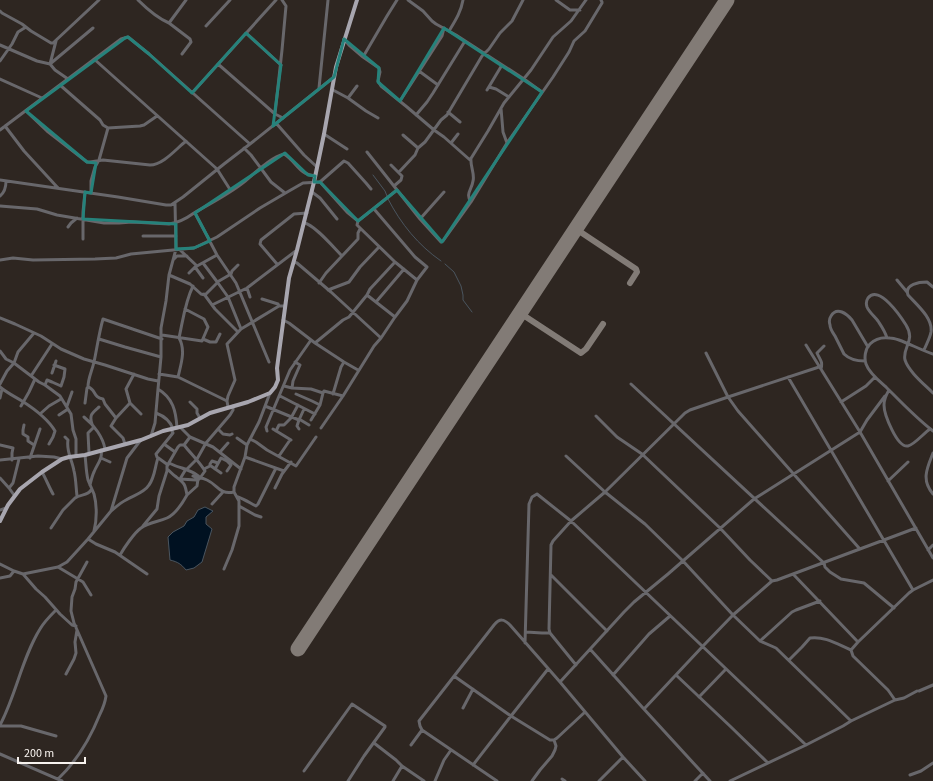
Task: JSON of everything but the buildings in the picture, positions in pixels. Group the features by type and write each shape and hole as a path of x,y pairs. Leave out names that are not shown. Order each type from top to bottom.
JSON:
{"main road":[{"path":"0,522 14,495 26,483 62,459 141,440 194,422 210,413 270,394 275,387 278,380 277,368 289,278 312,192 333,90 334,77 344,39 357,0"}],"street":[{"path":"1,12 22,24 31,32 53,43 99,0"},
{"path":"138,0 148,10 190,39 191,42 182,54"},
{"path":"168,23 186,0"},
{"path":"206,26 230,0"},
{"path":"192,93 275,0"},
{"path":"274,114 281,65 286,6 282,0"},
{"path":"319,88 328,0"},
{"path":"363,58 397,0"},
{"path":"408,0 423,11 432,21 484,53 542,92"},
{"path":"449,31 462,8 463,0"},
{"path":"398,172 415,155 418,148 425,142 448,112 484,53 512,21 523,0"},
{"path":"556,0 570,10 580,10"},
{"path":"471,202 468,198 468,193 474,178 471,158 501,108 531,70 553,37 571,21 580,10 585,0"},
{"path":"367,152 420,219 441,242 443,241 471,202 507,144 569,52 574,41 585,30 602,3 601,0"},
{"path":"0,61 18,32 26,28"},
{"path":"50,64 93,28"},
{"path":"400,101 442,36 444,28"},
{"path":"246,33 281,65"},
{"path":"0,130 121,39 128,37 250,144"},
{"path":"344,39 363,58 379,68 380,72 378,81 385,91 400,101 470,160 471,158"},
{"path":"50,64 56,41"},
{"path":"416,115 427,102 465,41"},
{"path":"0,45 37,61 50,64 55,70 68,79"},
{"path":"94,59 217,169 231,191"},
{"path":"218,64 274,114 283,118"},
{"path":"502,65 488,88 496,89 509,97"},
{"path":"419,71 438,85"},
{"path":"0,180 171,205 334,77"},
{"path":"0,80 42,98"},
{"path":"60,85 108,128 140,126 157,116"},
{"path":"348,98 356,86"},
{"path":"333,90 378,118"},
{"path":"501,108 503,132 507,144"},
{"path":"26,111 87,162 103,160 156,165 186,141"},
{"path":"448,112 460,122"},
{"path":"276,123 304,155 317,167"},
{"path":"5,126 24,151 58,188"},
{"path":"90,192 91,181 95,167 99,160 108,128"},
{"path":"324,134 347,149"},
{"path":"451,143 458,134"},
{"path":"403,135 418,148"},
{"path":"244,148 251,154 271,182 285,193"},
{"path":"0,206 37,209 57,215 115,224 132,222 169,224 195,213 221,198 261,168 284,154 288,156 298,168 308,175 315,176"},
{"path":"0,260 13,258 33,260 116,258 131,254 194,248 210,241 285,193 303,184 320,182 344,161 348,163 371,189"},
{"path":"391,164 402,176 401,180 394,186"},
{"path":"0,196 5,190 6,181"},
{"path":"320,182 348,212 358,220"},
{"path":"358,220 397,190"},
{"path":"83,239 85,192"},
{"path":"312,192 320,198 337,219"},
{"path":"420,219 444,192"},
{"path":"151,436 155,424 162,328 169,275 172,260 178,249 175,203"},
{"path":"321,428 374,346 407,301 427,267 415,257 374,209"},
{"path":"195,213 217,255 231,274 240,290 242,299 250,314 269,362"},
{"path":"277,264 260,244 261,240 294,214 307,213"},
{"path":"68,227 76,218"},
{"path":"358,220 357,225 360,229 418,280"},
{"path":"304,222 308,223 318,231 342,256"},
{"path":"319,283 326,272 358,239 360,229"},
{"path":"143,236 176,236"},
{"path":"328,290 349,282 360,267 379,247"},
{"path":"178,249 187,256 204,278"},
{"path":"212,305 240,290 247,288 297,250"},
{"path":"189,273 196,267 217,255"},
{"path":"172,260 177,256 187,256"},
{"path":"294,262 328,290 381,338"},
{"path":"314,343 349,317 370,289 396,262"},
{"path":"203,263 228,297 239,325 239,330"},
{"path":"204,294 205,295 231,274 238,265"},
{"path":"376,302 404,269"},
{"path":"169,275 188,282 201,294 204,294 212,305 235,329 239,330"},
{"path":"897,280 929,321 931,332 924,350"},
{"path":"907,292 910,286 922,282 927,282 933,287"},
{"path":"178,377 183,349 179,338 185,309 193,286"},
{"path":"247,288 250,297"},
{"path":"887,338 884,330 867,307 866,302 868,298 875,294 885,298 909,329 909,343 905,357 907,365 933,392"},
{"path":"367,295 395,317"},
{"path":"262,299 278,304 279,306"},
{"path":"226,401 235,380 226,344 239,330 279,306 285,306"},
{"path":"185,309 204,319 208,327 203,339"},
{"path":"865,361 851,359 844,354 830,328 829,323 832,314 836,311 840,311 849,317 868,347"},
{"path":"0,318 34,333 61,349 84,359 140,377 158,381"},
{"path":"85,403 103,319 162,337 202,341 203,339 210,342 216,342 220,334"},
{"path":"283,320 314,343 358,370"},
{"path":"235,329 239,325"},
{"path":"0,384 7,371 14,363 18,352 34,333"},
{"path":"932,353 909,343 891,338 881,338 868,347 865,361 868,368 876,377 933,431"},
{"path":"98,339 125,348 161,357"},
{"path":"267,431 266,427 290,370 311,340"},
{"path":"31,376 52,344"},
{"path":"806,345 860,432 933,558"},
{"path":"820,368 822,361 817,353 824,346"},
{"path":"0,351 6,358 55,392 61,398 71,414 76,439 76,456"},
{"path":"706,353 728,396 738,411 859,548"},
{"path":"52,373 56,361"},
{"path":"292,388 293,381 300,365 295,362"},
{"path":"333,394 341,367 344,362"},
{"path":"45,385 48,380 61,386 65,369 54,365"},
{"path":"576,665 550,633 548,627 551,545 553,541 571,521 605,492 685,413 728,396 820,368"},
{"path":"134,374 126,389 130,402 141,414"},
{"path":"159,374 178,377 226,401 233,410 206,443 197,459 187,470 182,479"},
{"path":"788,377 913,590"},
{"path":"841,402 866,386 876,377"},
{"path":"21,406 30,392 35,379"},
{"path":"631,384 824,563 830,572 841,579 864,583 894,608"},
{"path":"284,386 292,388 307,388 323,393 324,391 343,396"},
{"path":"88,387 91,387 96,397 103,399 104,404 116,418"},
{"path":"0,398 1,388 23,401 40,414 55,430 53,437 48,444"},
{"path":"304,397 307,388"},
{"path":"23,574 58,567 67,562 111,511 121,503 138,494 150,484 158,458 156,454 173,433 175,428 175,414 171,400 166,394 158,389"},
{"path":"560,682 624,612 754,499 860,432 889,390"},
{"path":"59,415 67,408 72,392"},
{"path":"311,420 320,405 323,393"},
{"path":"270,394 259,422 247,445 245,457 234,487 234,492 238,497 256,506 276,468"},
{"path":"296,394 320,405"},
{"path":"280,396 315,414"},
{"path":"886,396 884,405 888,419 902,445 908,446 912,444 930,428"},
{"path":"40,414 61,398"},
{"path":"125,444 123,438 111,426 130,402"},
{"path":"190,402 197,409 197,413 200,418"},
{"path":"279,456 291,440 275,430 279,425 284,425 291,418 298,405"},
{"path":"265,406 309,425"},
{"path":"90,485 103,449 100,437 90,418 99,407"},
{"path":"299,429 297,426 304,409"},
{"path":"156,412 166,418 175,428 190,437 213,446 241,469"},
{"path":"596,416 617,437 642,454 720,528 772,581"},
{"path":"84,417 93,426"},
{"path":"24,425 23,434 28,437 28,442 34,445"},
{"path":"92,534 96,515 94,493 91,490 88,480 87,454 88,434 93,426"},
{"path":"30,458 40,429"},
{"path":"218,429 223,434 232,434"},
{"path":"250,440 256,442 296,466 316,436"},
{"path":"65,437 68,440 67,445 74,472 77,496"},
{"path":"120,556 132,538 157,509 159,496 168,466 179,445 184,445 190,437"},
{"path":"237,438 247,445"},
{"path":"111,511 127,458 141,440"},
{"path":"220,452 228,443"},
{"path":"0,444 13,448 12,460"},
{"path":"164,444 175,452"},
{"path":"142,527 172,515 197,486 199,479 204,474 204,469 184,445"},
{"path":"933,453 925,478 929,490 933,494"},
{"path":"0,460 46,456 62,459"},
{"path":"566,456 605,492 645,524 760,641 776,648 851,721"},
{"path":"245,457 284,471"},
{"path":"101,458 110,462"},
{"path":"158,458 182,479 188,495"},
{"path":"215,468 221,458 231,465 227,471"},
{"path":"9,488 13,483 19,459"},
{"path":"204,469 210,466 212,461 218,463"},
{"path":"275,488 290,462"},
{"path":"888,481 908,462"},
{"path":"180,463 180,468"},
{"path":"168,466 187,470 198,475 199,479"},
{"path":"210,466 221,473"},
{"path":"42,472 53,494"},
{"path":"193,476 199,479"},
{"path":"0,478 14,495"},
{"path":"182,479 206,479 223,492 234,492"},
{"path":"51,528 63,510 77,496 87,494 91,490"},
{"path":"212,504 223,492"},
{"path":"526,642 528,504 532,497 537,494 571,521 806,745"},
{"path":"224,569 232,550 239,526 238,497"},
{"path":"239,506 261,517"},
{"path":"0,510 6,508"},
{"path":"644,709 733,615 772,581 916,528"},
{"path":"88,539 96,544 110,549 147,574"},
{"path":"928,550 933,545"},
{"path":"58,779 73,763 87,742 97,722 106,696 76,627 71,611 72,597 78,578 87,562"},
{"path":"0,564 23,574 56,610 76,627"},
{"path":"58,567 83,582 91,595"},
{"path":"0,578 10,576 14,571"},
{"path":"793,574 858,642"},
{"path":"551,575 607,631"},
{"path":"850,650 913,590 933,580"},
{"path":"760,641 792,612 820,601"},
{"path":"56,610 39,630 33,642 10,704 0,725 21,726 56,736"},
{"path":"613,675 649,634 670,616"},
{"path":"496,781 422,730 419,721 497,622 502,620 506,621 526,642 645,781"},
{"path":"66,674 76,653 76,627"},
{"path":"526,632 550,633"},
{"path":"789,660 810,638 825,638 850,650 853,656 888,690 895,700"},
{"path":"590,650 710,781"},
{"path":"473,765 548,669"},
{"path":"699,697 726,669"},
{"path":"676,675 768,763"},
{"path":"454,676 511,716 550,740 557,738 585,712"},
{"path":"730,781 895,700 904,698 933,685"},
{"path":"463,708 473,689"},
{"path":"304,771 352,704 385,727 348,781"},
{"path":"411,745 422,730"},
{"path":"532,781 552,756 556,746 554,740"},
{"path":"374,743 402,766 424,781"},
{"path":"435,781 444,760 451,750"},
{"path":"0,754 62,781"},
{"path":"599,781 623,757"},
{"path":"910,775 921,771 933,763"},
{"path":"393,781 402,766"},
{"path":"694,781 703,773"}],"highlighted area":[{"path":"444,28 542,92 442,242 397,190 358,221 320,182 314,182 315,176 308,175 285,153 195,213 210,241 194,248 176,249 176,224 83,219 85,192 91,193 96,163 87,162 26,111 128,37 192,93 246,33 281,65 273,126 334,77 344,39 379,68 378,82 400,101"}],"water":[{"path":"205,507 213,511 206,517 206,524 212,529 202,562 194,568 186,570 183,566 170,560 168,537 194,517 198,510"}],"waterway":[{"path":"373,175 387,196"},
{"path":"388,199 404,225 425,248 441,261"},
{"path":"445,264 454,272 461,286 463,300 472,312"}],"taxiway":[{"path":"576,229 636,269 637,272 630,283"},
{"path":"520,313 581,353 586,349 603,324"}],"runway":[{"path":"298,649 727,0"}]}
